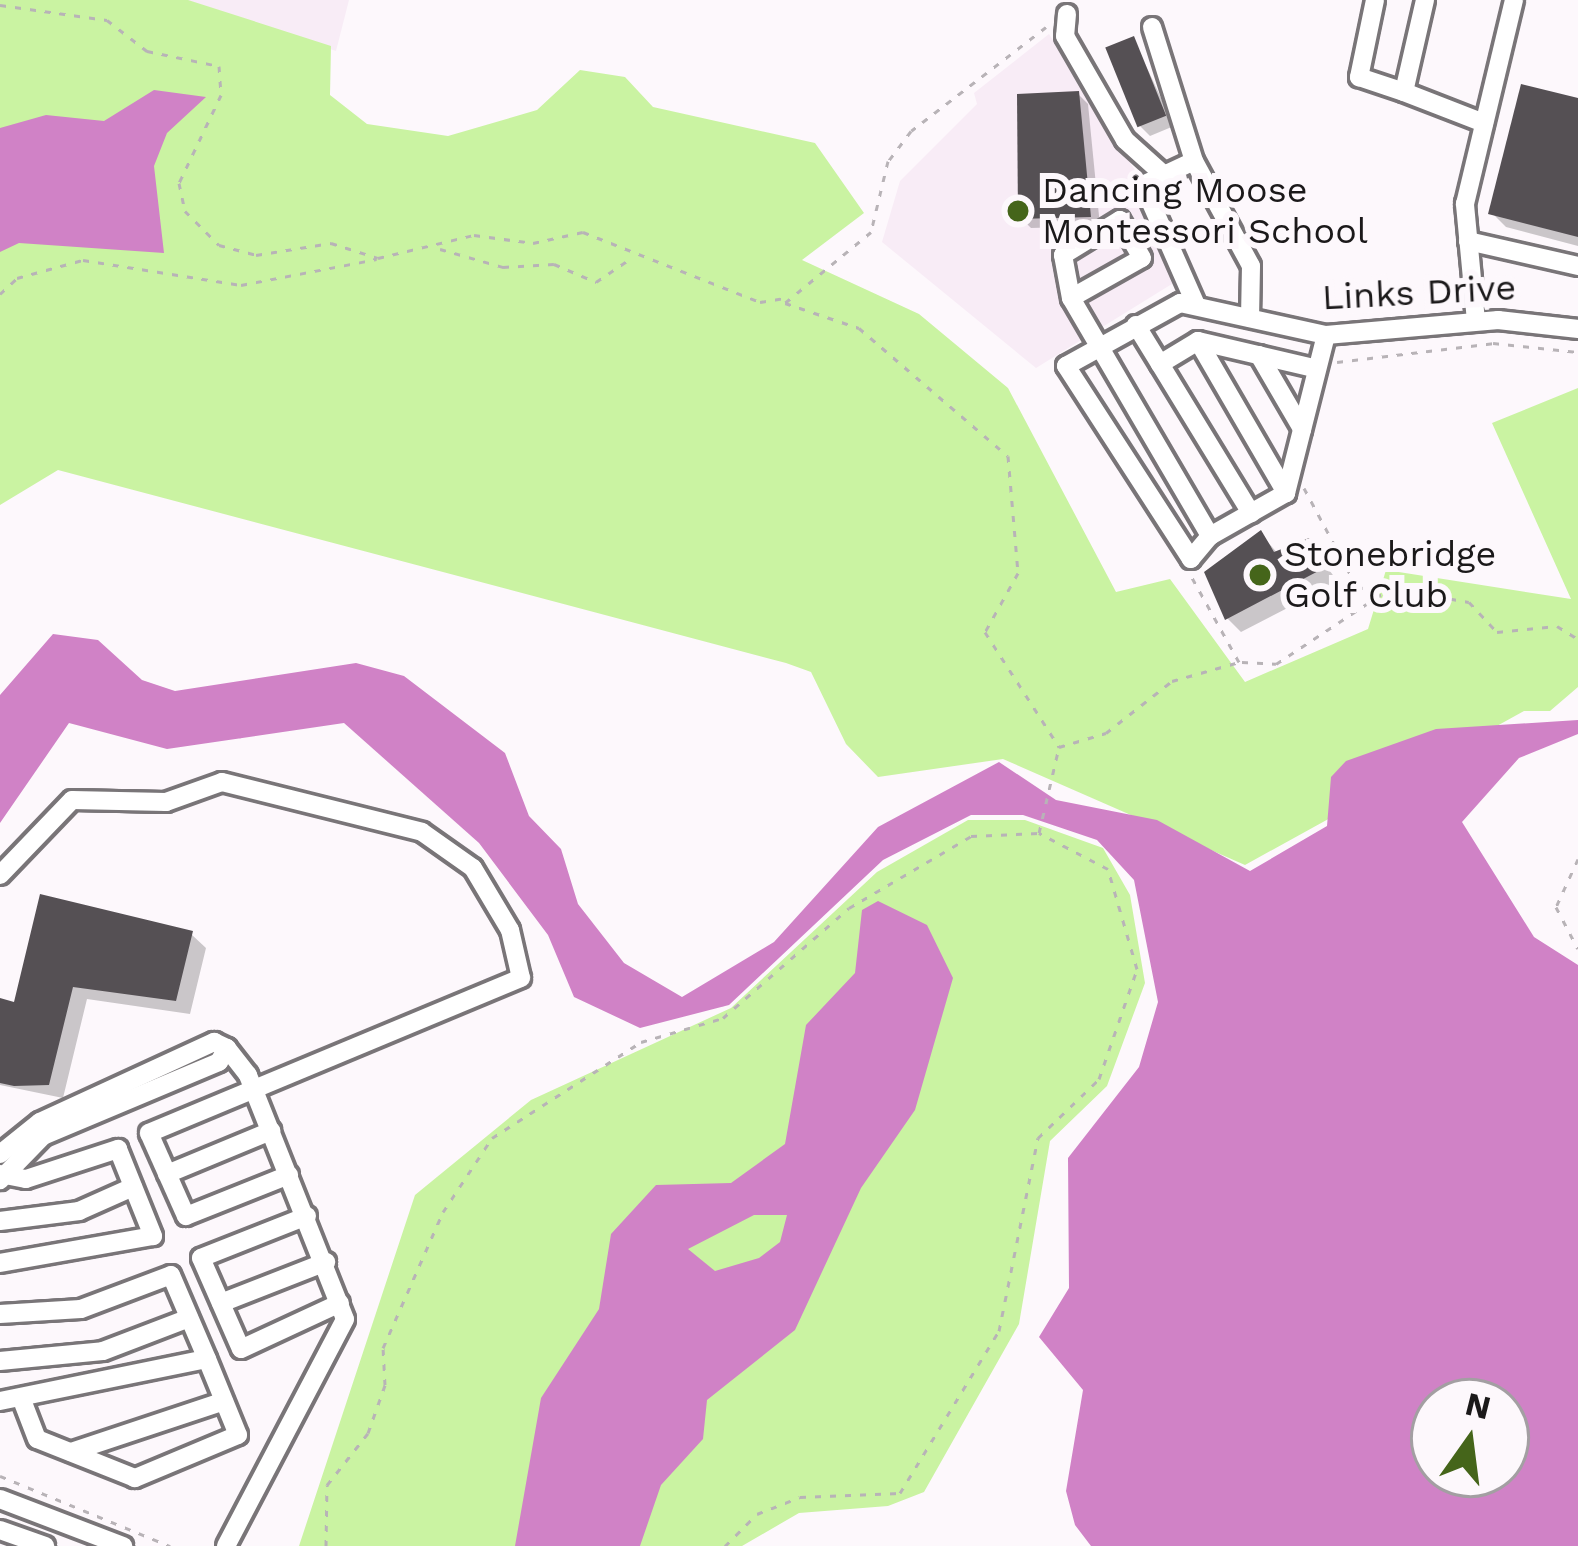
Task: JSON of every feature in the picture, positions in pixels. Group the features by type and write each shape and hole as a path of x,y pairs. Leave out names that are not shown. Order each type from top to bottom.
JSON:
{"street":[{"path":"1375,0 1359,77 1484,123"},
{"path":"1404,92 1425,0"},
{"path":"1476,321 1465,204 1514,0"},
{"path":"1067,14 1057,31 1132,150 1164,175"},
{"path":"1152,27 1194,161 1251,266 1250,318"},
{"path":"1194,161 1142,185 1196,305 1136,325 1066,366 1191,559 1210,536 1286,493 1302,429 1324,376 1325,335"},
{"path":"1071,298 1142,258 1120,220 1063,255 1071,298 1210,536"},
{"path":"1468,242 1578,266"},
{"name":"Links Drive","path":"1196,305 1325,335 1476,321 1578,329"},
{"path":"1136,325 1251,513"},
{"path":"1160,364 1198,341 1324,376"},
{"path":"1198,341 1286,493"},
{"path":"1259,355 1302,429"},
{"path":"0,875 72,800 166,802 222,782 422,832 472,868 510,929 521,978 149,1133 186,1216 290,1175"},
{"path":"0,1154 219,1062 226,1048 254,1091 345,1319 316,1385 226,1546"},
{"path":"167,1174 271,1131"},
{"path":"0,1132 26,1143"},
{"path":"1,1177 26,1143"},
{"path":"0,1263 153,1236 118,1149 1,1177"},
{"path":"0,1221 79,1211 134,1187"},
{"path":"307,1216 201,1258 241,1349 340,1303"},
{"path":"221,1303 326,1262"},
{"path":"0,1314 81,1309 171,1275 238,1435 225,1449 135,1478 38,1439 23,1402"},
{"path":"0,1361 103,1351 189,1318"},
{"path":"0,1400 23,1402 207,1360"},
{"path":"71,1452 224,1402"},
{"path":"0,1499 123,1546"},
{"path":"0,1530 45,1546"}],"path":[{"path":"0,5 107,20 147,51 219,66 220,95 179,183 184,211 219,245 256,255 331,243 378,258"},
{"path":"0,294 17,278 83,260 241,285 427,247 583,232 632,256 760,302 787,297 872,232 888,161 918,123 1057,31"},
{"path":"427,247 502,267 554,264 596,282 632,256"},
{"path":"787,297 788,308 830,312 876,340 1008,456 1018,573 985,632 1058,747 1052,793 1040,831"},
{"path":"1324,376 1337,361 1405,353 1522,342 1578,352"},
{"path":"1310,468 1304,490 1357,587 1469,602 1497,632 1557,626 1578,639"},
{"path":"1191,559 1239,662"},
{"path":"1058,747 1106,733 1172,681 1239,662 1276,664 1376,590"},
{"path":"326,1546 327,1485 368,1433 386,1385 382,1348 443,1212 492,1138 641,1042 723,1018 849,908 971,836 1040,831 1108,869 1137,969 1100,1079 1038,1138 999,1330 900,1493 800,1498 757,1514 725,1546"},
{"path":"1578,859 1556,907 1578,949"},
{"path":"0,1476 170,1546"}],"shaded area":[{"path":"185,0 349,0 336,51"},
{"name":"Dancing Moose Montessori School","path":"1049,34 1138,175 1129,181 1180,279 1036,368 882,242 900,181 977,104 974,93"},
{"path":"154,90 206,97 167,133 154,166 164,253 19,243 0,252 0,128 46,115 104,121"},
{"path":"53,634 98,640 142,680 175,691 356,663 404,676 505,753 529,816 561,849 578,904 624,963 682,997 774,942 878,827 999,762 1056,800 1157,820 1250,871 1327,826 1331,777 1346,761 1436,729 1578,720 1578,734 1519,758 1462,822 1534,937 1578,965 1578,1546 1091,1546 1075,1525 1066,1491 1083,1390 1039,1337 1069,1288 1068,1158 1139,1067 1158,1002 1134,880 1097,840 1023,815 971,815 883,860 729,1005 640,1028 574,997 548,935 479,843 344,723 167,749 69,723 0,823 0,695"},
{"path":"878,901 927,925 953,978 915,1110 861,1188 795,1330 707,1400 703,1439 661,1485 640,1546 515,1546 541,1398 599,1309 611,1234 656,1185 731,1183 785,1144 806,1025 855,973 862,910","holes":["754,1215 787,1215 780,1242 759,1258 715,1271 688,1249"]}],"green space":[{"name":"Stonebridge Golf Club","path":"0,0 188,0 331,46 330,95 367,124 448,136 537,110 580,70 625,77 653,107 815,143 864,213 802,260 919,314 1008,388 1116,592 1170,579 1245,682 1368,629 1386,570 1571,599 1492,423 1578,388 1578,687 1550,711 1524,711 1245,865 1003,759 878,777 846,744 811,672 786,663 58,470 0,505"},
{"path":"968,820 1025,820 1103,848 1130,895 1145,983 1107,1086 1050,1141 1019,1324 924,1492 888,1506 799,1513 742,1546 299,1546 415,1195 531,1100 731,1008 877,872"}],"building":[{"path":"1134,36 1166,116 1137,127 1105,48"},
{"path":"1521,84 1578,98 1578,237 1488,214"},
{"path":"1079,91 1091,217 1018,219 1017,94"},
{"name":"Stonebridge Golf Club","path":"1261,530 1274,552 1309,538 1326,567 1225,620 1204,572"},
{"path":"40,894 193,931 176,1001 73,987 49,1085 14,1086 0,1083 0,998 14,1002"}],"place":[{"name":"Dancing Moose Montessori School","path":"1018,211"},
{"name":"Stonebridge Golf Club","path":"1260,575"}]}
